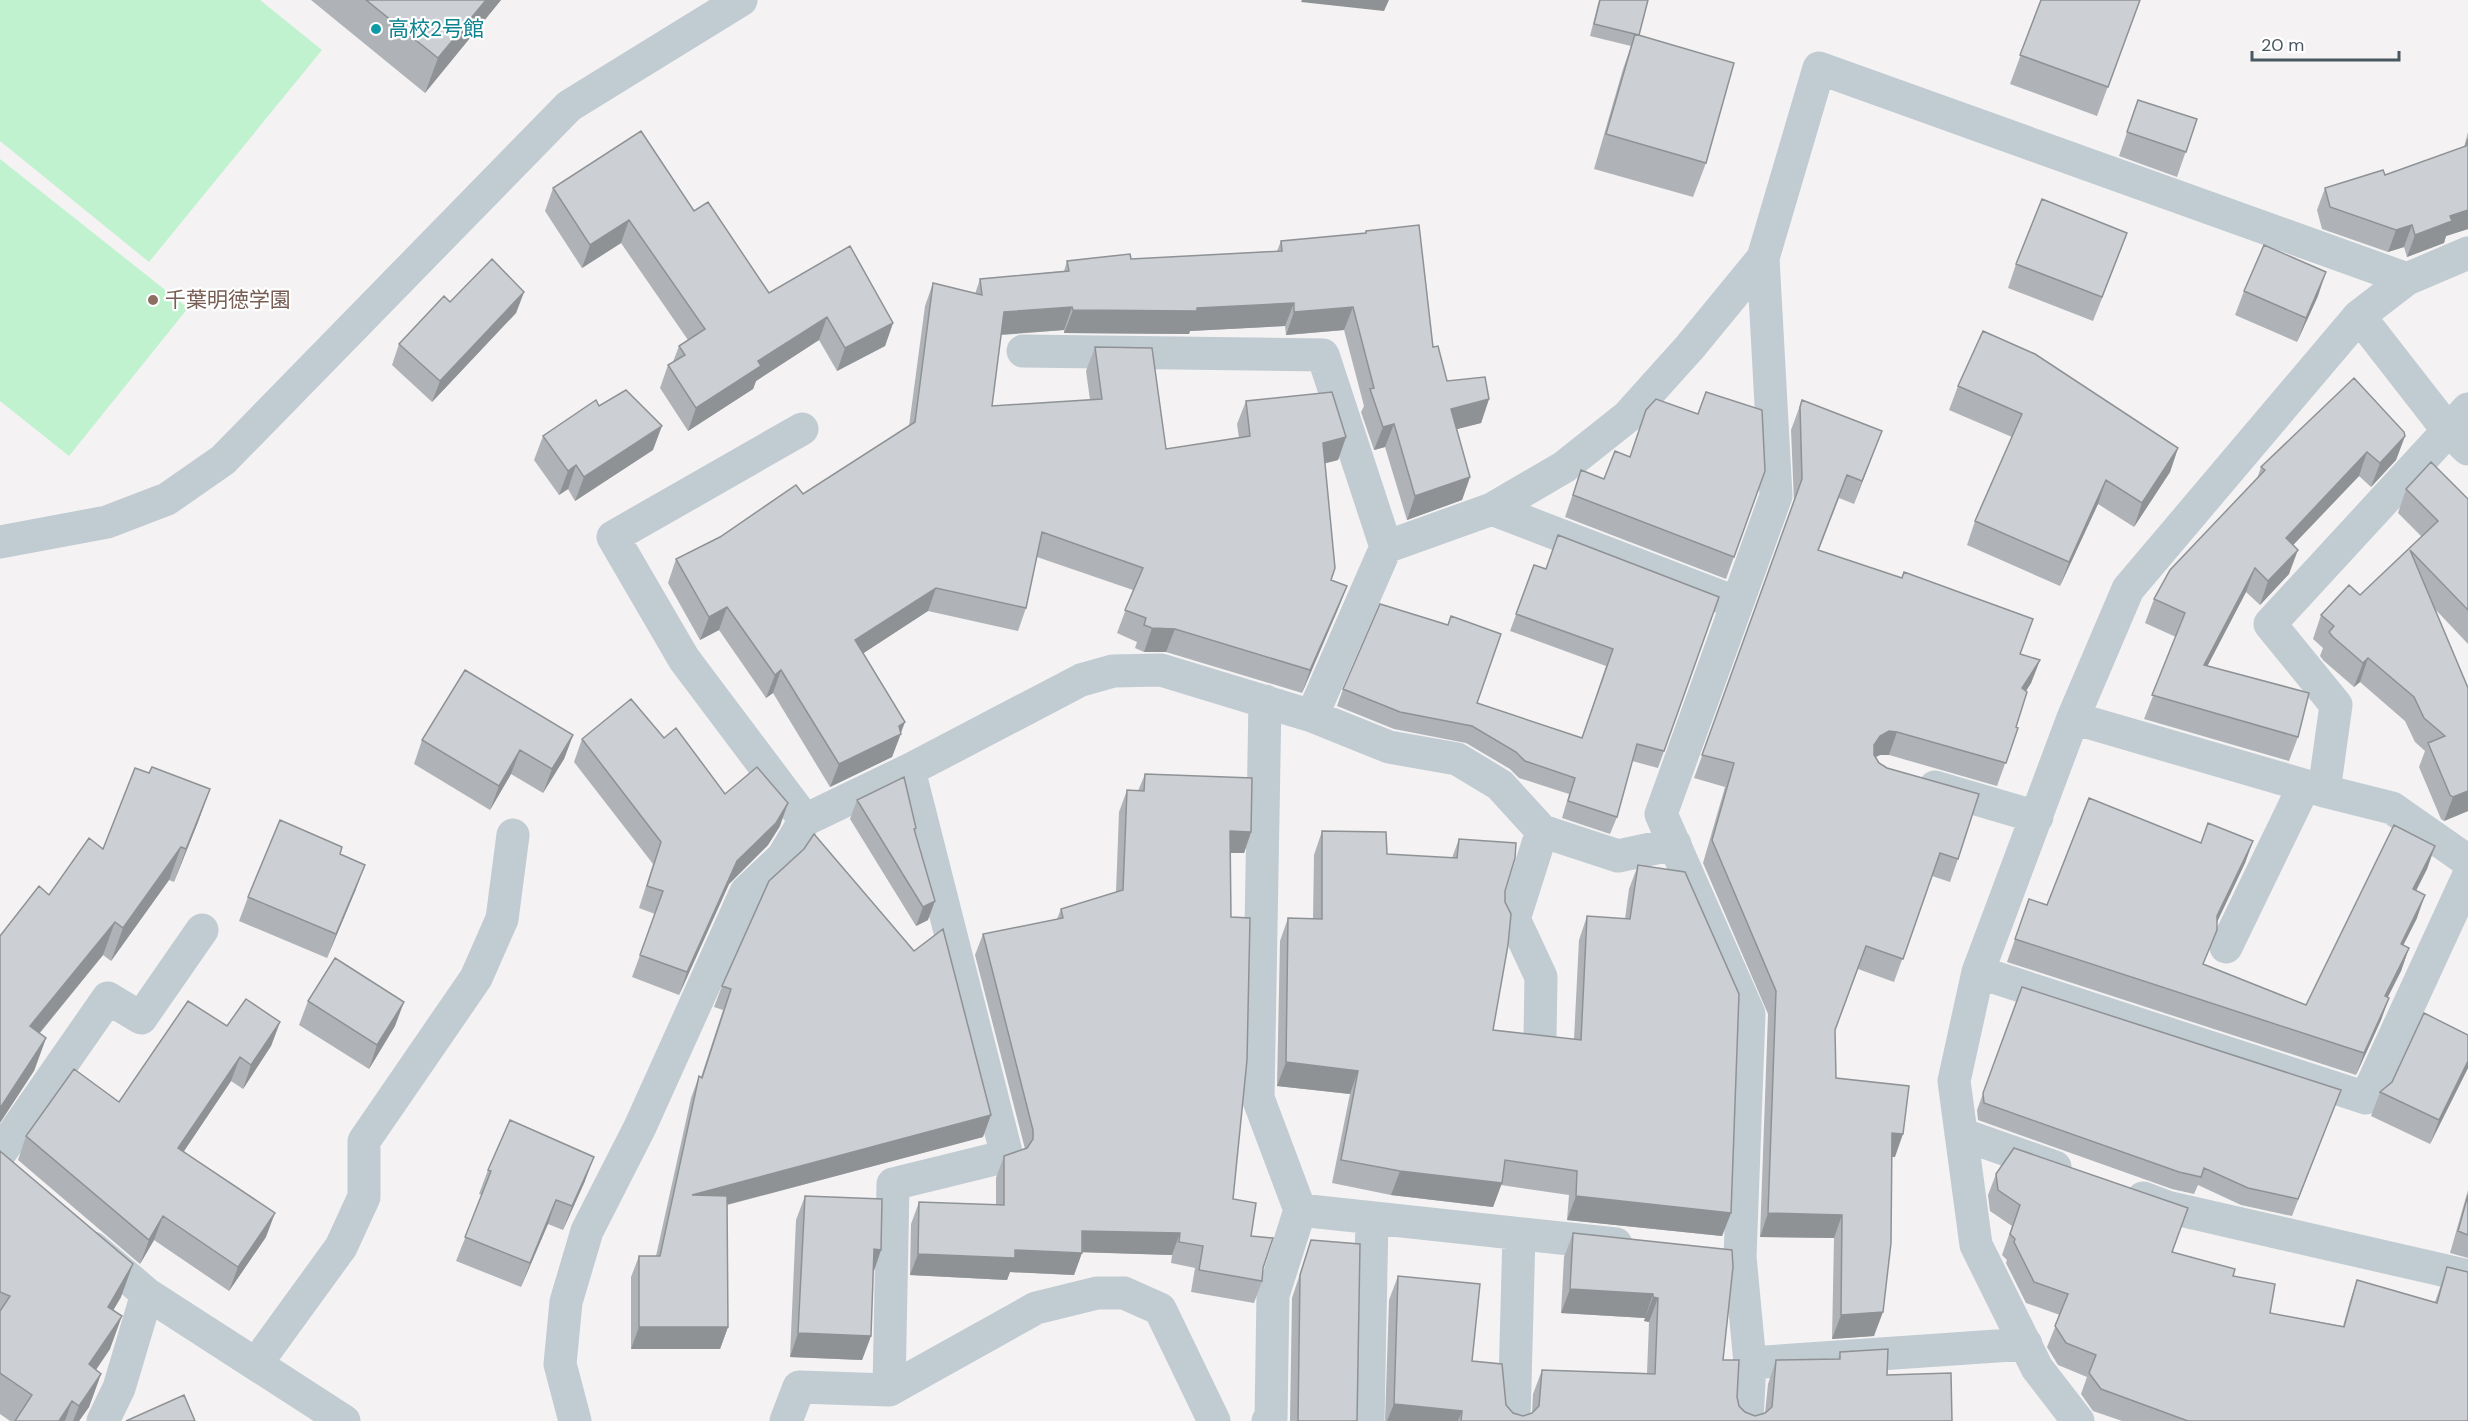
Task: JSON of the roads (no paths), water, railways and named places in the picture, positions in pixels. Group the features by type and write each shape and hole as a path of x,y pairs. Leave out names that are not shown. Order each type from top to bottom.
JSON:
{"street":[{"path":"1,545 107,522 167,499 223,460 569,106 741,0"},
{"path":"1747,1421 1749,1363 1740,1257 1749,1014 1661,814 1776,496 1763,258 1819,68 2407,279"},
{"path":"2079,1421 2037,1368 1976,1245 1954,1081 1978,972 2073,718 2128,589 2359,316 2407,279 2468,253"},
{"path":"1386,547 1492,509 1564,467 1627,417 1690,347 1763,258"},
{"path":"2226,947 2314,789 2336,705 2270,624 2461,429 2359,316"},
{"path":"1023,351 1323,355 1386,547 1312,716"},
{"path":"802,429 613,537 684,659 805,820"},
{"path":"1492,509 1737,603"},
{"path":"575,1421 560,1364 566,1302 587,1231 645,1117 746,892 783,857 805,820 909,770 1081,680 1113,671 1161,670 1312,716 1389,747 1457,759 1500,784 1542,831 1618,856 1675,844"},
{"path":"1265,701 1258,1098 1300,1210 1273,1295 1271,1418 1268,1421"},
{"path":"2073,718 2314,789 2392,808 2468,861"},
{"path":"889,1390 893,1185 1007,1156 909,770"},
{"path":"1906,779 2037,817"},
{"path":"1540,1038 1541,977 1514,919 1542,831"},
{"path":"256,1364 341,1247 364,1197 364,1141 476,978 502,919 513,835"},
{"path":"1978,972 2366,1098 2468,877"},
{"path":"3,1167 108,998 141,1018 202,930"},
{"path":"1961,1134 2080,1176"},
{"path":"2113,1188 2167,1207 2468,1276"},
{"path":"1300,1210 1647,1247"},
{"path":"1368,1421 1372,1218"},
{"path":"69,1228 147,1294 344,1421"},
{"path":"1514,1421 1519,1234"},
{"path":"1705,1254 1740,1257"},
{"path":"786,1421 799,1387 889,1390 1036,1308 1098,1293 1124,1293 1160,1309 1214,1421"},
{"path":"103,1421 119,1388 147,1294"},
{"path":"1749,1363 2026,1344"}],"place":[{"name":"高校2号館","path":"376,29"},
{"name":"千葉明徳学園","path":"153,300"}]}
